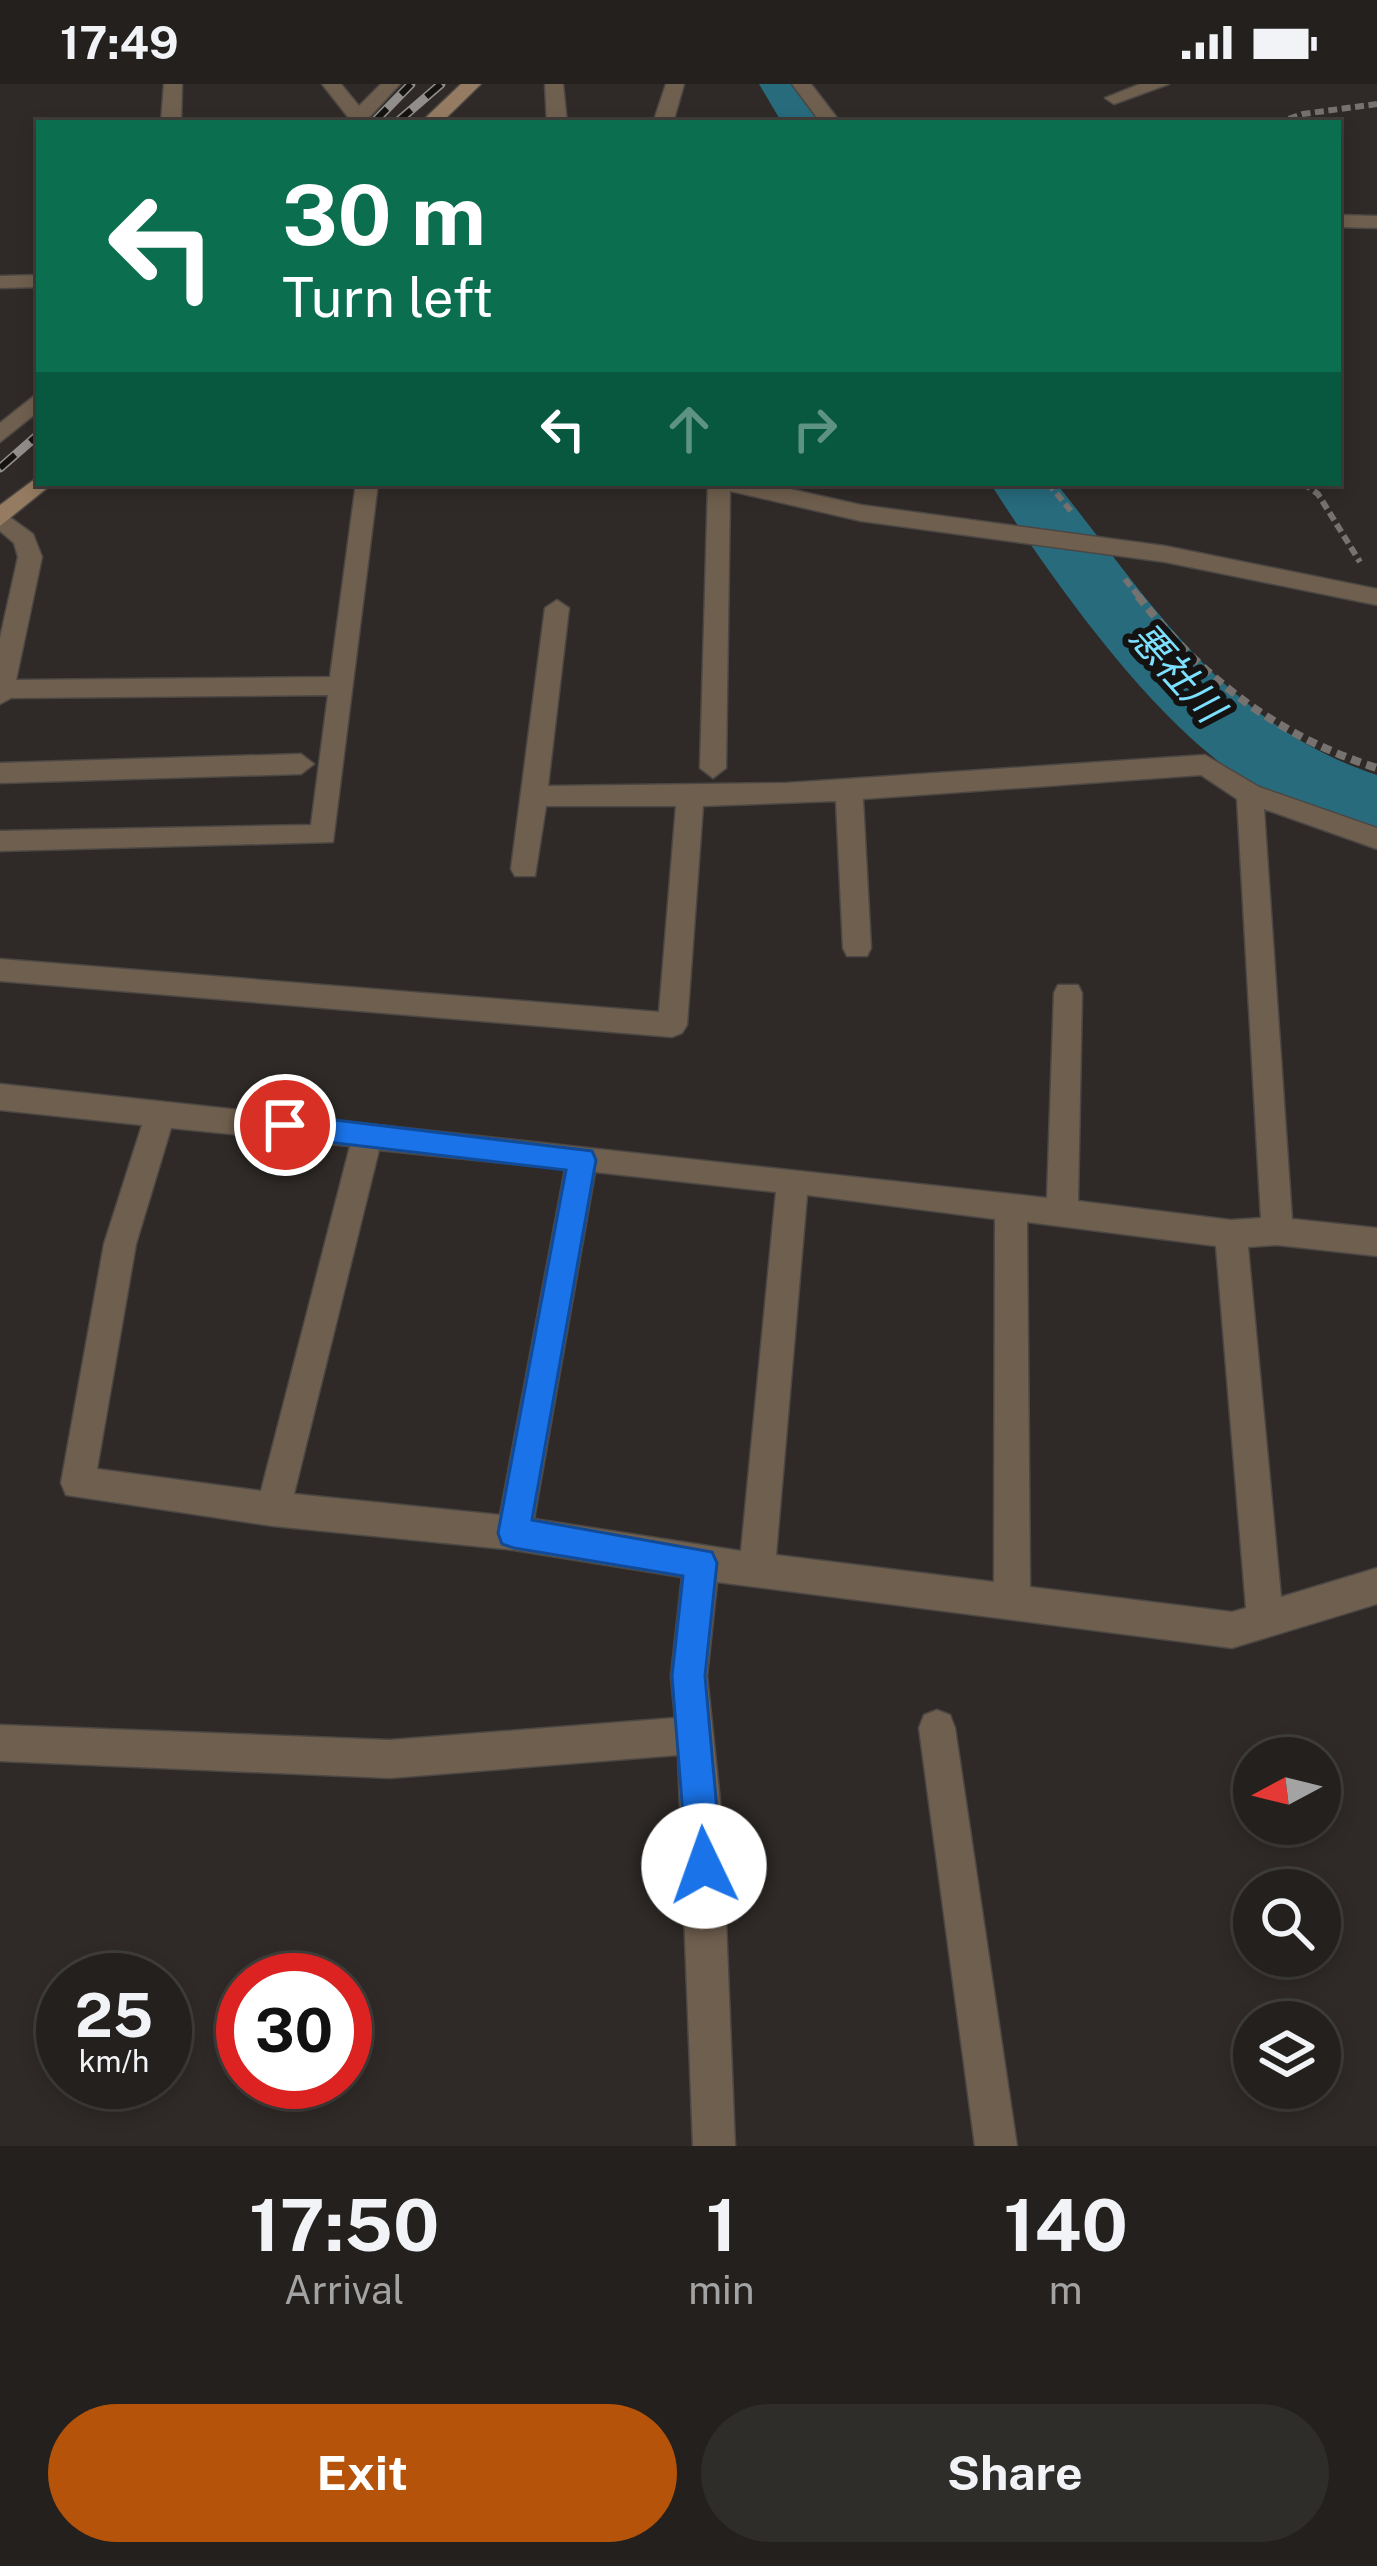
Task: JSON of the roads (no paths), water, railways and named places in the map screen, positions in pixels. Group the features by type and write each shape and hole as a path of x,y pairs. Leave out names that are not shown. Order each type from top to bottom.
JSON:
{"main road":[{"path":"433,120 472,84"},
{"path":"0,518 36,486"}],"street":[{"path":"171,120 173,84"},
{"path":"331,84 356,120 391,84"},
{"path":"554,84 557,120"},
{"path":"664,120 675,84"},
{"path":"801,84 829,120"},
{"path":"1118,120 1113,91 1160,84"},
{"path":"1341,221 1377,222"},
{"path":"0,282 36,281"},
{"path":"5,426 36,400"},
{"path":"5,426 36,421"},
{"path":"0,842 323,835 367,486"},
{"path":"713,767 719,486"},
{"path":"743,486 861,513 1094,544 1377,597"},
{"path":"0,518 25,539 30,557 1,692 342,686"},
{"path":"525,869 556,608"},
{"path":"0,773 301,764"},
{"path":"533,796 690,800 849,794 1205,765 1250,794 1377,839"},
{"path":"849,794 857,948"},
{"path":"1250,794 1277,1232"},
{"path":"0,970 672,1025 690,800"},
{"path":"1062,1211 1068,993"},
{"path":"0,1097 793,1180 1231,1234 1277,1232 1377,1242"},
{"path":"161,1113 120,1244 78,1484 514,1533 701,1563 1232,1630 1377,1586"},
{"path":"273,1509 368,1134"},
{"path":"514,1533 582,1160"},
{"path":"757,1568 793,1180"},
{"path":"1011,1205 1012,1604"},
{"path":"1231,1234 1265,1620"},
{"path":"701,1563 688,1676 703,1820 714,2146"},
{"path":"937,1728 996,2146"},
{"path":"0,1743 390,1759 692,1735"}],"waterway":[{"name":"悪社川","path":"785,84 807,120"},
{"name":"悪社川","path":"1024,486 1134,631 1231,733 1292,772 1377,803"}],"railway":[{"path":"376,120 411,84"},
{"path":"399,120 441,84"},
{"path":"0,468 36,437"}]}
